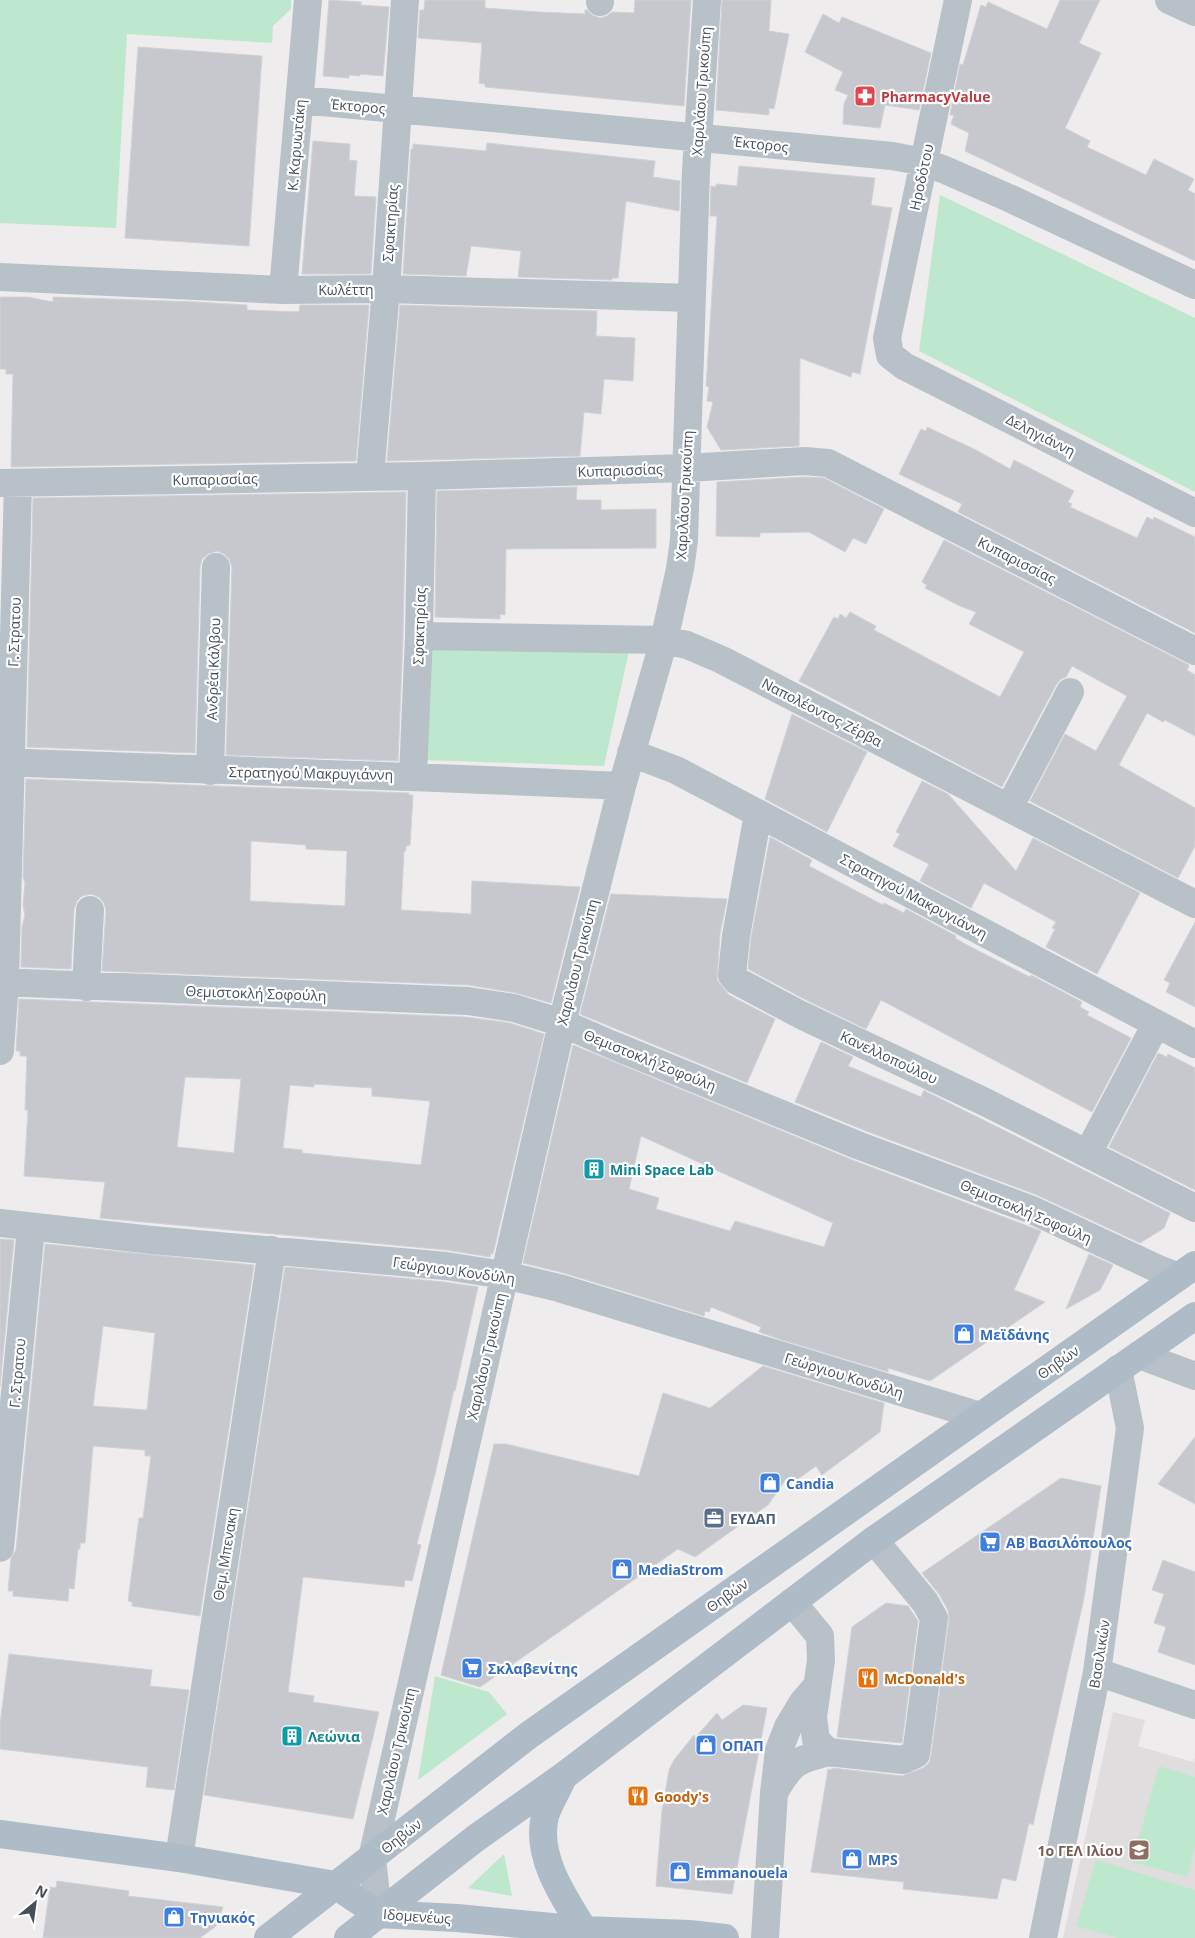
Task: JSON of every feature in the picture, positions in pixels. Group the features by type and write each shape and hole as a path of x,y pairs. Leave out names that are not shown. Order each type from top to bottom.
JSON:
{"main road":[{"name":"Θηβών","path":"268,1938 529,1735 1187,1271"},
{"path":"348,1938 476,1838 565,1775 874,1540 1195,1316"},
{"path":"565,1775 546,1816 544,1838 553,1872 563,1896 584,1930"},
{"name":"Ιδομενέως","path":"0,1834 179,1858 335,1885 378,1914 584,1930 689,1934 725,1938"}],"street":[{"name":"Κ. Καρυωτάκη","path":"283,290 308,0"},
{"name":"Σφακτηρίας","path":"370,476 386,289 405,0"},
{"name":"Χαριλάου Τρικούπη","path":"378,1914 372,1858 562,1023 622,786 664,640 680,569 684,540 691,298 698,138 707,0"},
{"name":"Ηροδότου","path":"890,355 887,338 958,0"},
{"name":"Έκτορος","path":"300,100 892,156 924,162 1009,198 1195,285"},
{"name":"Κωλέττη","path":"0,277 283,290 386,289 691,298"},
{"name":"Δεληγιάννη","path":"890,355 904,366 1195,513"},
{"name":"Κυπαρισσίας","path":"9,483 422,476 686,468 804,461 828,463 1195,651"},
{"name":"Σφακτηρίας","path":"413,776 419,636 422,476"},
{"name":"Γ. Στρατου","path":"0,1051 9,483"},
{"name":"Ανδρέα Κάλβου","path":"210,771 216,567"},
{"name":"Ναπολέοντος Ζέρβα","path":"419,636 664,640 687,645 722,660 1195,904"},
{"path":"1009,808 1070,692"},
{"name":"Στρατηγού Μακρυγιάννη","path":"631,753 676,770 1195,1044"},
{"name":"Στρατηγού Μακρυγιάννη","path":"5,763 413,776 622,786"},
{"name":"Κανελλοπούλου","path":"758,814 736,936 732,976 737,981 801,1015 1088,1153 1195,1208"},
{"path":"86,987 90,910"},
{"name":"Θεμιστοκλή Σοφούλη","path":"2,982 86,987 468,1001 514,1008 562,1023 860,1146 1032,1210 1156,1268 1187,1271"},
{"path":"1088,1153 1156,1024"},
{"name":"Γεώργιου Κονδύλη","path":"0,1223 31,1228 446,1266 504,1275 559,1288 980,1416"},
{"name":"Γ. Στρατου","path":"0,1548 31,1228"},
{"name":"Θεμ. Μπενακη","path":"179,1858 272,1250"},
{"path":"1128,1362 1195,1376"},
{"name":"Βασιλικών","path":"1043,1938 1097,1672 1130,1428 1128,1362"},
{"path":"774,1792 788,1769 804,1758 828,1752 903,1760 916,1754 934,1618 925,1602 874,1540"},
{"path":"792,1602 820,1636 821,1660 813,1717 816,1740 828,1752"},
{"path":"1097,1672 1195,1705"},
{"path":"765,1938 774,1792 779,1750 793,1719 803,1702 816,1686"}],"shaded area":[{"name":"1ο ΓΕΛ Ιλίου","path":"1113,1712 1145,1720 1138,1746 1193,1762 1195,1757 1195,1938 1063,1938"}],"green space":[{"path":"0,0 291,0 291,9 273,26 272,43 127,34 116,228 0,223"},
{"path":"940,195 1195,318 1195,492 919,351"},
{"path":"430,646 629,651 604,766 422,760"},
{"path":"435,1676 489,1692 507,1714 418,1780"},
{"path":"1159,1766 1195,1777 1195,1847 1187,1877 1132,1862"},
{"path":"504,1854 512,1896 468,1888"},
{"path":"1096,1860 1195,1890 1195,1938 1118,1938 1076,1926"}],"building":[{"path":"329,0 361,2 361,5 389,7 383,76 360,74 360,76 349,75 349,78 323,76"},
{"path":"425,0 485,0 485,8 539,12 585,14 585,10 587,10 592,15 600,18 612,12 634,13 635,0 691,0 684,106 485,87 485,84 479,83 482,43 418,38 420,10 424,10"},
{"path":"722,0 771,0 769,31 789,34 774,109 769,108 769,115 716,110"},
{"path":"1060,0 1100,0 1079,43 1101,53 1065,128 1090,141 1087,147 1146,175 1154,159 1194,179 1188,190 1195,194 1195,261 965,151 969,133 951,124 954,115 950,115 960,64 963,65 981,5 986,7 988,2 1047,29"},
{"path":"823,14 839,23 842,17 931,53 919,110 885,105 880,128 843,124 844,104 848,95 835,90 843,72 805,52"},
{"path":"138,47 262,56 249,246 125,238"},
{"path":"313,141 350,144 349,160 357,161 354,196 376,197 371,274 302,274"},
{"path":"487,143 655,161 653,177 680,181 679,211 626,201 618,278 612,278 612,280 518,277 521,251 471,246 466,276 403,274 411,149 413,149 413,144 486,151"},
{"path":"739,166 875,178 871,205 892,208 860,374 852,372 851,377 800,358 799,446 721,450 707,427 713,402 707,401 709,387 706,386 717,216 710,216 711,186 716,187 716,184 737,186"},
{"path":"0,297 28,297 53,302 53,297 196,302 247,305 247,310 299,312 300,305 369,305 356,461 11,467 13,374 6,374 6,369 0,369"},
{"path":"400,305 597,311 596,336 635,338 633,381 604,379 601,414 584,412 580,456 387,461"},
{"path":"927,427 976,450 1010,469 1014,460 1074,491 1068,502 1072,504 1070,507 1137,538 1147,517 1153,520 1154,517 1195,537 1195,633 958,512 962,504 899,474 921,429 926,431"},
{"path":"804,477 824,478 884,509 866,544 853,538 845,552 809,532 760,533 760,537 716,536 717,482"},
{"path":"577,487 576,500 601,500 601,510 656,509 656,548 506,549 505,615 500,614 500,619 435,617 437,491"},
{"path":"406,492 398,761 226,755 232,567 229,559 217,551 208,554 202,559 200,567 195,753 27,747 33,498"},
{"path":"944,540 1189,665 1187,670 1195,675 1195,736 1147,713 1119,765 1195,808 1195,846 1178,878 1030,801 1065,734 1096,751 1127,696 1072,666 1066,677 1061,679 1056,685 1002,787 799,681 834,617 838,619 840,614 846,618 850,612 876,626 874,630 1000,697 1024,652 969,624 976,612 925,588 927,585 922,582"},
{"path":"792,714 867,752 827,832 765,799"},
{"path":"26,779 409,793 409,795 413,795 410,845 406,846 406,851 404,851 401,910 471,914 472,881 580,887 551,1003 516,993 469,985 102,971 106,910 104,903 99,897 91,894 82,896 77,901 74,909 71,969 21,967 22,927 25,915 23,905 25,883 23,877","holes":["251,841 306,845 306,849 347,851 345,906 250,901"]},
{"path":"922,781 948,794 1016,871 1033,838 1140,893 1097,974 1046,947 1055,929 1052,928 1056,922 984,883 971,908 920,881 929,864 893,846 900,834 896,832"},
{"path":"770,837 812,860 809,866 883,905 884,903 904,913 906,909 956,936 955,938 967,945 1030,977 1031,975 1082,1002 1080,1007 1089,1012 1087,1015 1131,1038 1092,1112 881,1000 866,1029 748,969 751,938"},
{"path":"611,894 727,899 720,934 717,980 729,995 775,1019 747,1083 580,1014"},
{"path":"1195,922 1195,1007 1166,992 1170,983 1164,980"},
{"path":"19,999 466,1017 510,1023 544,1034 493,1254 491,1253 490,1257 447,1250 100,1218 105,1182 24,1176 28,1110 25,1110 27,1056 20,1056 20,1051 16,1051","holes":["185,1077 241,1079 234,1153 177,1147","314,1084 372,1088 372,1096 430,1101 421,1165 302,1153 302,1150 283,1148 290,1085 314,1087"]},
{"path":"821,1042 853,1057 848,1066 921,1097 924,1090 1170,1213 1164,1228 1140,1243 1037,1195 866,1131 795,1102"},
{"path":"573,1045 855,1161 1041,1231 1014,1290 1045,1302 930,1381 888,1368 888,1372 782,1340 759,1332 761,1327 711,1307 709,1312 705,1311 704,1316 564,1273 523,1263","holes":["641,1136 833,1223 824,1247 735,1221 730,1231 656,1209 659,1198 629,1189"]},
{"path":"1158,1053 1167,1057 1168,1054 1195,1068 1195,1190 1109,1147"},
{"path":"0,1239 14,1240 0,1386"},
{"path":"45,1244 254,1265 200,1616 132,1606 132,1602 128,1601 139,1518 143,1518 151,1456 145,1456 145,1450 93,1446 85,1543 80,1543 80,1549 78,1549 74,1589 69,1588 68,1601 13,1596 13,1591 8,1591 11,1558 16,1550","holes":["103,1326 155,1333 147,1410 93,1406"]},
{"path":"1089,1254 1113,1265 1100,1290 1066,1309"},
{"path":"285,1267 478,1287 455,1391 417,1544 421,1545 412,1581 405,1580 404,1587 303,1577 288,1692 314,1696 313,1702 379,1712 353,1819 204,1795"},
{"path":"763,1366 884,1403 880,1432 822,1475 816,1466 791,1484 784,1482 768,1505 695,1557 678,1549 480,1687 441,1675 494,1444 506,1444 639,1476 663,1393 710,1408"},
{"path":"1195,1437 1195,1504 1158,1484"},
{"path":"1061,1478 1101,1486 1084,1598 1033,1825 1029,1823 1016,1881 1002,1878 997,1899 903,1889 904,1882 811,1872 828,1769 902,1776 923,1768 929,1763 949,1619 948,1610 939,1594 922,1573"},
{"path":"1163,1560 1195,1572 1195,1665 1158,1652 1166,1627 1154,1623 1164,1594 1152,1590"},
{"path":"886,1603 908,1606 918,1621 902,1743 837,1737 852,1627"},
{"path":"9,1654 152,1670 150,1686 189,1690 174,1790 146,1787 148,1767 0,1749 0,1724"},
{"path":"743,1705 767,1708 732,1894 656,1886 662,1811 669,1770 674,1760 694,1735 695,1738 717,1713 722,1720"},
{"path":"57,1881 129,1891 128,1896 223,1907 216,1926 200,1938 43,1938 50,1887 56,1888"}],"place":[{"name":"PharmacyValue","path":"865,96"},
{"name":"Mini Space Lab","path":"594,1169"},
{"name":"Μεϊδάνης","path":"964,1334"},
{"name":"Candia","path":"770,1483"},
{"name":"ΕΥΔΑΠ","path":"714,1518"},
{"name":"ΑΒ Βασιλόπουλος","path":"990,1542"},
{"name":"MediaStrom","path":"622,1569"},
{"name":"Σκλαβενίτης","path":"472,1668"},
{"name":"McDonald's","path":"868,1678"},
{"name":"Λεώνια","path":"292,1736"},
{"name":"ΟΠΑΠ","path":"706,1745"},
{"name":"Goody's","path":"638,1796"},
{"name":"1ο ΓΕΛ Ιλίου","path":"1139,1850"},
{"name":"MPS","path":"852,1859"},
{"name":"Emmanouela","path":"680,1872"},
{"name":"Τηνιακός","path":"174,1917"}]}
